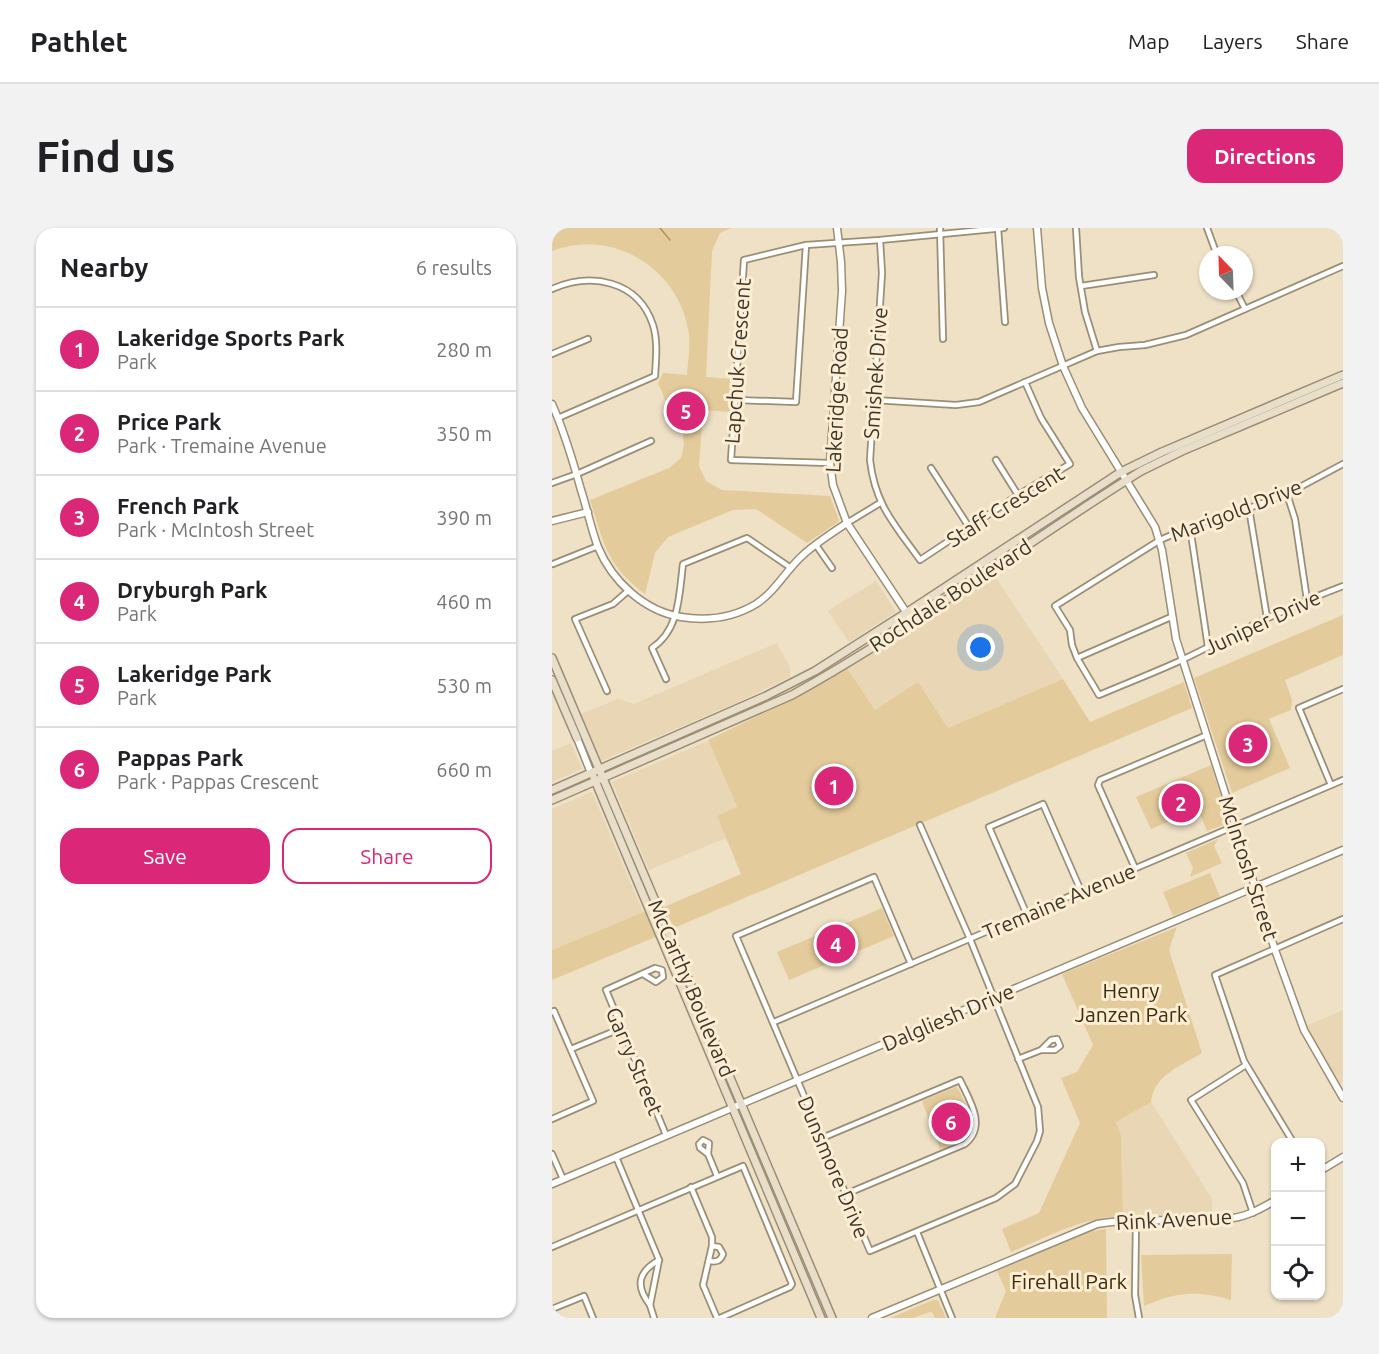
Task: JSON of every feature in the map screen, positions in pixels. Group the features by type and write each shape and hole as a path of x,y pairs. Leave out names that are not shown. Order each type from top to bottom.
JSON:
{"main road":[{"name":"Rochdale Boulevard","path":"552,790 787,686 906,613 1121,472 1162,452 1343,375"},
{"name":"Rochdale Boulevard","path":"552,800 792,695 912,621 1126,480 1182,451 1343,383"},
{"name":"McCarthy Boulevard","path":"552,658 832,1318"},
{"name":"McCarthy Boulevard","path":"552,680 577,738"},
{"name":"McCarthy Boulevard","path":"591,773 822,1318"}],"street":[{"name":"Lakeridge Road","path":"837,228 842,291 830,463 833,485 847,523 912,621"},
{"path":"940,228 943,339"},
{"path":"998,228 1005,322"},
{"name":"Lapchuk Crescent","path":"830,463 730,460 744,260 806,245 1004,228"},
{"name":"McIntosh Street","path":"1037,228 1042,288 1063,366 1082,408 1153,522 1160,540 1171,617 1182,660 1275,950 1304,1030 1343,1098"},
{"path":"1076,228 1085,312 1097,351"},
{"path":"1206,228 1213,246"},
{"name":"Smishek Drive","path":"880,240 882,273 870,460 872,480 880,503"},
{"path":"736,400 796,402 806,245"},
{"path":"874,400 956,405 979,402 1097,351 1166,341 1186,335 1343,266"},
{"path":"1081,286 1154,275"},
{"path":"552,289 582,280 601,280 622,287 639,300 648,312 657,347 655,376 558,418"},
{"path":"1240,300 1245,309"},
{"path":"552,354 588,339"},
{"name":"Staff Crescent","path":"880,503 920,560 1018,495 1070,464 1041,418 1026,382"},
{"path":"552,404 577,474 598,546 617,579 645,603 675,616 709,619 730,616 756,604 777,587 802,555 880,503"},
{"path":"552,483 651,441"},
{"path":"996,460 1018,495"},
{"name":"Marigold Drive","path":"1077,658 1070,630 1055,606 1160,540 1287,494 1343,464"},
{"path":"931,468 969,527"},
{"path":"1287,494 1295,519 1307,600"},
{"path":"1249,508 1267,618"},
{"path":"552,521 588,512"},
{"path":"1190,528 1208,647"},
{"path":"666,679 652,648 661,642 672,628 683,564 747,537 791,568"},
{"path":"816,545 832,568"},
{"path":"553,564 598,546"},
{"name":"Juniper Drive","path":"1077,658 1099,695 1182,660 1307,600 1343,586"},
{"path":"607,691 575,619 613,604 629,590"},
{"path":"1077,658 1171,617"},
{"path":"1331,785 1299,708 1343,689"},
{"path":"1135,868 1098,785 1100,780 1207,735"},
{"name":"McCarthy Boulevard","path":"577,738 591,773"},
{"name":"Tremaine Avenue","path":"774,1022 1343,780"},
{"path":"1027,915 989,828 1043,804 1081,891"},
{"name":"Dunsmore Drive","path":"911,964 874,877 736,936 870,1251 1008,1191 1020,1176 1040,1131 1038,1107 970,939 920,825"},
{"name":"Dalgliesh Drive","path":"552,1184 1343,850"},
{"path":"1290,1138 1246,1065 1215,975 1342,920 1343,927"},
{"name":"Garry Street","path":"643,974 606,990 666,1135"},
{"path":"552,1012 554,1011 593,1101 552,1119"},
{"path":"571,1049 622,1028"},
{"path":"1018,1059 1041,1050"},
{"path":"1246,1065 1191,1100 1243,1183 1253,1213"},
{"path":"822,1137 960,1080 976,1116 975,1130 971,1139 965,1144 846,1194"},
{"path":"552,1154 563,1179"},
{"path":"708,1154 717,1176"},
{"path":"616,1156 659,1260 650,1305"},
{"path":"1325,1168 1343,1157"},
{"path":"552,1247 691,1187 743,1166 792,1284 790,1287 718,1318 704,1285 712,1237 691,1187"},
{"name":"Rink Avenue","path":"872,1318 1097,1224 1116,1220 1234,1218 1253,1213 1271,1202"},
{"path":"1136,1221 1135,1294 1140,1318"},
{"path":"917,1232 952,1318"},
{"path":"709,1261 717,1262 723,1254 719,1247 712,1246"},
{"path":"654,1318 650,1305 641,1292 640,1281 645,1270 659,1260"},
{"path":"552,1310 584,1296 593,1318"}],"shaded area":[{"path":"994,575 1063,679 948,728 918,682 875,710 847,668"},
{"path":"876,581 896,612 849,642 828,611"},
{"path":"777,643 790,667 790,677 601,761 581,714 618,699 634,704"},
{"path":"708,741 737,808 717,816 726,838 649,870 612,782"},
{"path":"571,743 582,769 552,782 552,751"},
{"path":"592,792 643,912 552,950 552,809"},
{"path":"1343,1010 1343,1081 1340,1083 1306,1026"},
{"path":"1151,1102 1212,1199 1212,1215 1123,1216 1121,1135 1116,1122"}],"green space":[{"path":"552,228 731,228 720,233 712,251 706,377 732,379 730,412 703,410 699,466 706,481 722,490 830,496 839,520 837,523 807,543 756,509 733,510 668,537 655,553 645,594 622,573 603,541 590,500 669,468 681,458 684,445 682,426 672,415 658,383 663,373 687,375 688,329 681,307 670,287 656,271 638,258 618,249 597,245 574,245 552,251"},
{"path":"1343,615 1343,655 1285,680 1292,700 1291,710 1269,719 1290,768 1232,793 1194,678"},
{"path":"847,668 875,710 918,682 948,728 1063,679 1090,722 1184,682 1192,708 674,928 664,907 741,874 717,816 737,807 708,740 791,700"},
{"path":"1211,765 1228,819 1226,824 1207,831 1198,809 1151,829 1136,797"},
{"path":"1218,839 1214,846 1222,863 1190,877 1193,868 1186,853"},
{"path":"1210,873 1220,897 1173,916 1163,892"},
{"path":"882,908 894,936 789,980 777,952"},
{"path":"646,911 658,936 552,980 552,950"},
{"name":"Henry Janzen Park","path":"1177,927 1169,950 1202,1053 1163,1078 1153,1093 1151,1102 1116,1122 1121,1135 1123,1216 1079,1224 1011,1252 1002,1229 1039,1213 1080,1123 1061,1078 1077,1072 1093,1045 1062,974"},
{"path":"956,1087 970,1115 970,1128 961,1141 940,1149 922,1101"},
{"name":"Firehall Park","path":"1106,1229 1107,1318 995,1318 1006,1291 997,1271 1087,1232"},
{"path":"1232,1254 1231,1300 1208,1295 1187,1294 1144,1306 1141,1255"},
{"path":"938,1300 946,1318 935,1318 932,1312 913,1318 890,1318"}],"waterway":[{"path":"660,228 670,240"}],"place":[{"name":"Lakeridge Park","path":"686,411"},
{"name":"French Park","path":"1248,744"},
{"name":"Lakeridge Sports Park","path":"834,786"},
{"name":"Price Park","path":"1181,803"},
{"name":"Dryburgh Park","path":"836,944"},
{"name":"Pappas Park","path":"951,1122"}]}
